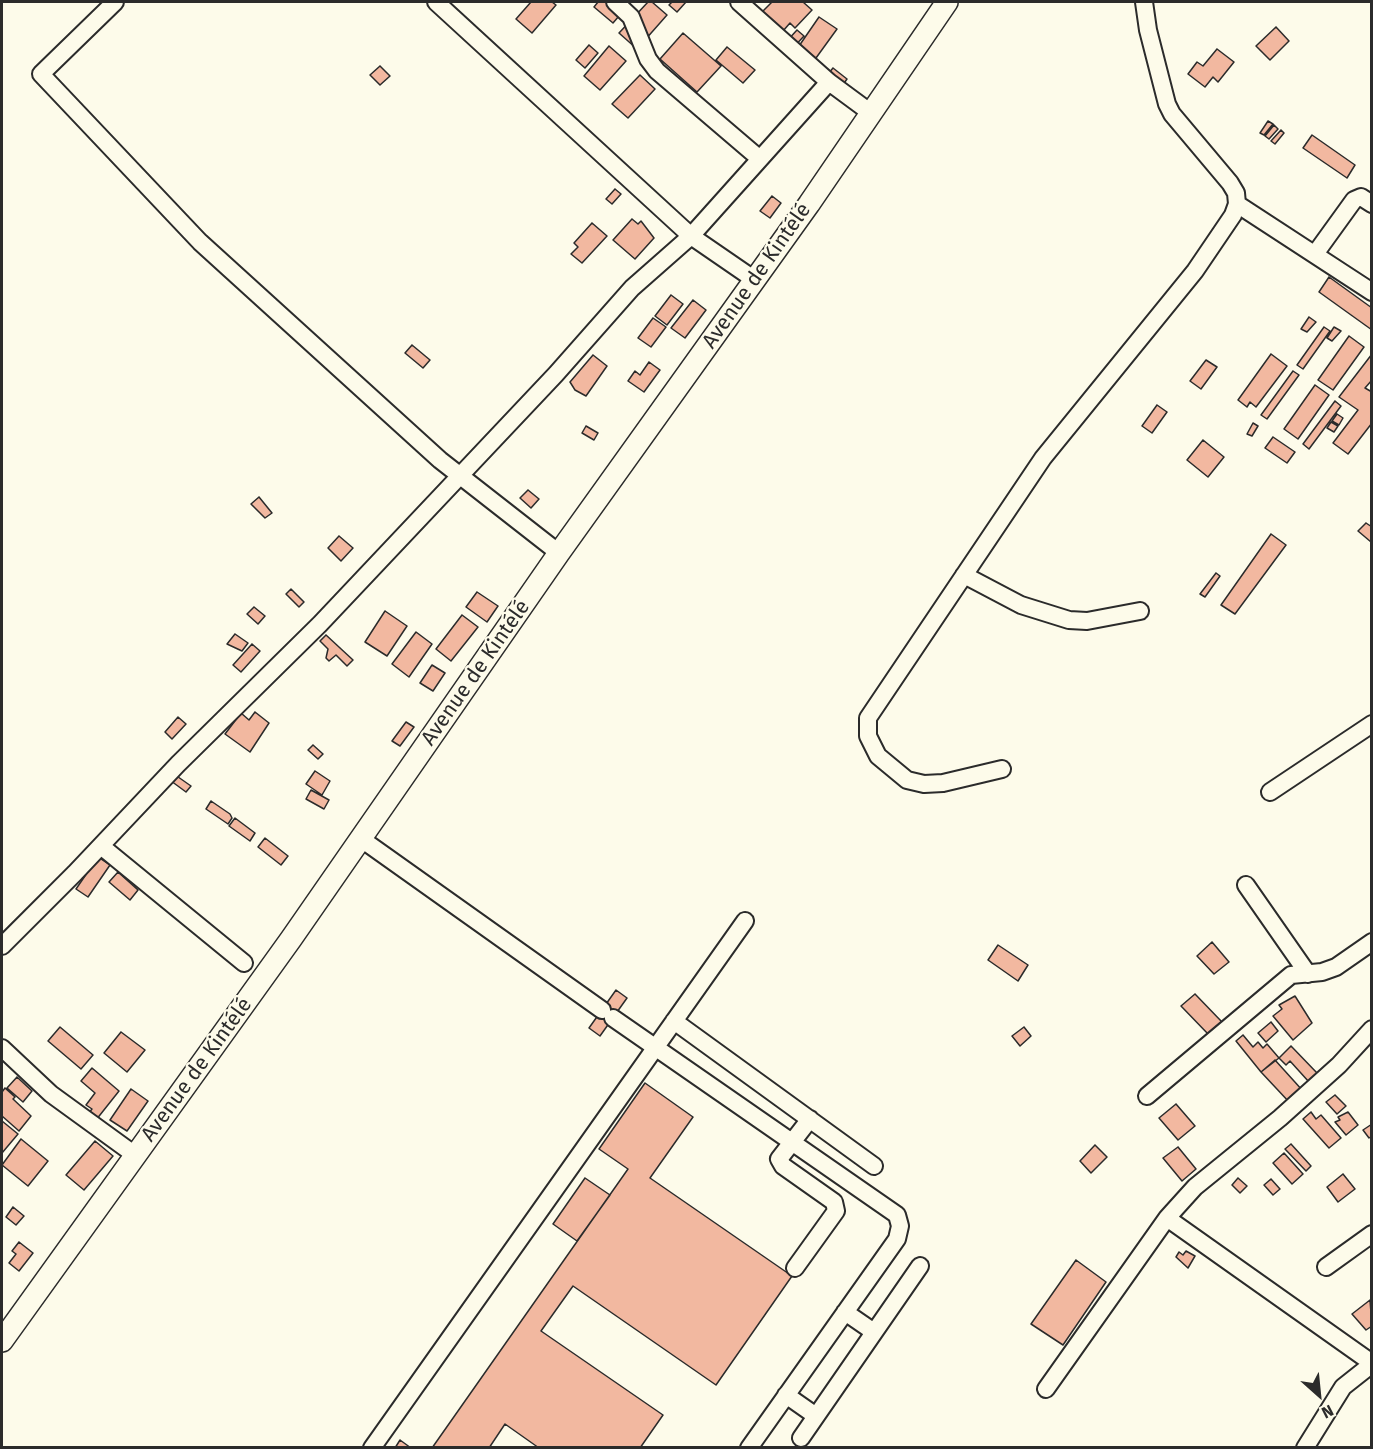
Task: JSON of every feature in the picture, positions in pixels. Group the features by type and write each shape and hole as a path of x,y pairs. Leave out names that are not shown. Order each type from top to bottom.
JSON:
{"main road":[{"name":"Avenue de Kintélé","path":"2,1341 291,939 559,553 755,280 947,2"}],"street":[{"path":"115,2 40,74 200,242 459,476 559,553"},
{"path":"436,2 691,236 755,280"},
{"path":"615,2 631,17 648,59 657,71 760,159"},
{"path":"739,2 829,82 871,112"},
{"path":"1002,769 943,783 924,784 907,780 878,756 868,736 868,718 1043,458 1195,271 1233,215 1237,204 1236,193 1230,183 1167,105 1148,30 1144,2"},
{"path":"2,946 178,764 320,624 556,374 632,288 691,236 829,82"},
{"path":"1315,254 1354,200 1361,197 1371,204"},
{"path":"1237,204 1371,291"},
{"path":"964,575 1021,605 1069,620 1087,621 1140,611"},
{"path":"1270,792 1371,724"},
{"path":"360,838 655,1048 897,1215 900,1226 897,1239 749,1448"},
{"path":"101,846 244,963"},
{"path":"1246,885 1308,974"},
{"path":"372,1448 745,921"},
{"path":"1147,1096 1291,975 1308,974 1336,967 1371,942"},
{"path":"674,1021 874,1166"},
{"path":"1046,1389 1167,1218 1213,1170 1280,1118 1368,1040"},
{"path":"2,1048 51,1094 135,1155"},
{"path":"795,1268 836,1211 834,1202 829,1197 783,1166 779,1159 810,1119"},
{"path":"1167,1218 1371,1363 1344,1387 1305,1448"},
{"path":"1326,1267 1371,1234"},
{"path":"801,1438 920,1266"},
{"path":"845,1312 874,1332"},
{"path":"786,1395 816,1416"}],"building":[{"path":"531,2 552,2 556,5 532,33 516,19"},
{"path":"598,2 631,2 613,23 594,7"},
{"path":"648,2 652,2 667,15 637,49 619,33"},
{"path":"672,2 686,2 677,12 669,5"},
{"path":"772,2 803,2 812,10 795,28 790,23 783,31 762,12"},
{"path":"819,17 837,29 816,58 799,46"},
{"path":"1276,27 1289,41 1270,60 1256,46"},
{"path":"797,30 804,36 793,48 786,42"},
{"path":"683,33 721,66 697,92 660,59"},
{"path":"589,45 598,53 585,68 576,60"},
{"path":"609,46 626,61 600,90 584,76"},
{"path":"727,47 755,70 743,83 716,60"},
{"path":"1217,49 1234,62 1218,82 1213,77 1205,87 1188,74 1197,62 1203,66"},
{"path":"380,66 390,76 380,85 370,75"},
{"path":"833,68 847,79 842,86 828,74"},
{"path":"640,75 655,89 628,118 612,104"},
{"path":"1268,121 1273,124 1264,135 1260,133"},
{"path":"1274,125 1278,129 1269,139 1265,136"},
{"path":"1281,130 1284,133 1275,144 1271,141"},
{"path":"1312,135 1355,165 1347,178 1303,148"},
{"path":"615,189 621,194 612,204 606,199"},
{"path":"772,196 781,203 770,218 760,211"},
{"path":"632,219 638,224 641,221 654,238 635,259 613,240"},
{"path":"592,223 607,236 582,263 571,254 578,247 574,243"},
{"path":"1329,277 1372,308 1372,330 1319,292"},
{"path":"671,295 683,304 667,325 655,316"},
{"path":"693,300 706,310 685,338 671,328"},
{"path":"1309,317 1316,322 1307,332 1301,329"},
{"path":"653,318 666,327 651,347 638,338"},
{"path":"1324,327 1330,331 1303,369 1297,365"},
{"path":"1334,327 1341,331 1332,341 1327,338"},
{"path":"1349,336 1364,347 1333,390 1318,380"},
{"path":"412,345 430,360 423,368 405,353"},
{"path":"1271,354 1287,366 1256,407 1250,402 1247,407 1238,400"},
{"path":"1372,354 1372,380 1365,388 1372,392 1372,423 1348,454 1333,443 1358,410 1339,397"},
{"path":"593,355 607,366 586,396 575,390 570,382"},
{"path":"1206,360 1217,367 1201,389 1190,381"},
{"path":"649,362 660,370 644,392 628,381 635,371 640,375"},
{"path":"1293,371 1299,375 1267,419 1261,415"},
{"path":"1315,385 1329,395 1298,439 1284,429"},
{"path":"1335,401 1341,406 1309,449 1303,444"},
{"path":"1157,405 1167,412 1152,433 1142,426"},
{"path":"1337,414 1343,418 1339,425 1332,421"},
{"path":"1331,422 1338,426 1334,432 1327,428"},
{"path":"1253,423 1258,426 1252,436 1247,434"},
{"path":"586,426 598,433 594,440 582,433"},
{"path":"1273,437 1295,452 1287,463 1265,448"},
{"path":"1203,440 1224,457 1208,477 1187,460"},
{"path":"528,490 539,499 531,508 520,498"},
{"path":"259,497 272,513 265,518 251,504"},
{"path":"1366,523 1372,527 1371,542 1358,531"},
{"path":"1271,534 1286,545 1235,614 1221,605"},
{"path":"339,536 353,548 341,561 328,548"},
{"path":"1216,573 1220,576 1205,597 1200,594"},
{"path":"291,589 304,602 299,607 286,594"},
{"path":"477,592 498,606 487,622 466,607"},
{"path":"254,607 265,616 258,624 247,614"},
{"path":"385,611 407,626 387,656 365,642"},
{"path":"462,615 478,627 451,661 436,649"},
{"path":"416,632 432,644 409,677 392,664"},
{"path":"235,634 248,643 242,651 227,644"},
{"path":"326,635 353,660 347,666 336,655 329,661 326,658 328,649 320,641"},
{"path":"252,644 260,651 241,672 233,665"},
{"path":"432,665 445,673 433,691 420,683"},
{"path":"255,712 269,723 250,752 225,734 241,713 249,720"},
{"path":"178,717 186,724 172,739 165,732"},
{"path":"406,722 414,727 400,746 392,741"},
{"path":"313,745 323,754 318,759 308,750"},
{"path":"315,771 330,781 322,795 306,784"},
{"path":"171,772 191,786 186,792 167,778"},
{"path":"311,790 329,800 324,809 306,799"},
{"path":"211,801 230,814 232,818 228,824 206,809"},
{"path":"235,818 255,833 250,841 229,826"},
{"path":"265,838 288,856 281,865 258,847"},
{"path":"98,857 110,865 88,897 76,889"},
{"path":"118,872 138,890 130,900 109,882"},
{"path":"1212,942 1229,962 1214,974 1197,956"},
{"path":"998,945 1028,965 1018,981 988,960"},
{"path":"616,990 627,998 600,1036 589,1028"},
{"path":"1195,994 1222,1022 1209,1035 1181,1006"},
{"path":"1295,996 1312,1023 1293,1040 1273,1016 1282,1009 1279,1005"},
{"path":"1271,1022 1278,1031 1266,1042 1258,1033"},
{"path":"60,1027 93,1055 81,1069 48,1041"},
{"path":"1024,1027 1031,1036 1020,1046 1012,1036"},
{"path":"121,1032 145,1050 127,1072 104,1053"},
{"path":"1243,1035 1253,1047 1258,1042 1263,1048 1267,1044 1279,1058 1261,1072 1236,1041"},
{"path":"1291,1046 1318,1074 1309,1082 1290,1061 1286,1065 1279,1058"},
{"path":"1275,1060 1303,1091 1290,1103 1261,1072"},
{"path":"92,1068 119,1091 96,1120 88,1114 92,1109 86,1105 95,1093 81,1081"},
{"path":"17,1077 32,1091 23,1102 7,1088"},
{"path":"645,1083 693,1117 650,1178 792,1276 716,1385 573,1286 541,1331 663,1415 640,1448 539,1448 505,1424 489,1448 432,1448 628,1169 599,1149"},
{"path":"5,1088 31,1116 19,1131 2,1116 2,1092"},
{"path":"131,1089 148,1101 127,1131 110,1120"},
{"path":"1335,1095 1346,1106 1337,1114 1326,1102"},
{"path":"1176,1104 1195,1126 1178,1140 1159,1118"},
{"path":"1311,1112 1316,1119 1321,1115 1341,1138 1329,1148 1303,1119"},
{"path":"1348,1112 1358,1125 1346,1135 1335,1122 1340,1120 1338,1117"},
{"path":"2,1121 18,1134 2,1153"},
{"path":"1372,1124 1372,1136 1369,1138 1363,1130"},
{"path":"21,1139 48,1161 28,1186 2,1165"},
{"path":"95,1141 113,1156 84,1190 66,1175"},
{"path":"1291,1144 1311,1166 1306,1171 1285,1149"},
{"path":"1095,1145 1107,1157 1091,1173 1080,1161"},
{"path":"1178,1147 1196,1169 1182,1181 1163,1158"},
{"path":"1284,1153 1303,1174 1292,1184 1273,1163"},
{"path":"1343,1174 1355,1189 1338,1202 1327,1187"},
{"path":"585,1178 610,1195 577,1241 553,1224"},
{"path":"1238,1178 1247,1186 1240,1193 1232,1185"},
{"path":"1271,1179 1280,1189 1273,1195 1264,1185"},
{"path":"13,1207 24,1216 16,1225 6,1217"},
{"path":"19,1242 33,1253 19,1271 9,1263 16,1254 12,1251"},
{"path":"1186,1251 1195,1256 1188,1268 1176,1257 1179,1252 1183,1255"},
{"path":"1076,1260 1106,1282 1063,1345 1031,1324"},
{"path":"1370,1300 1372,1326 1366,1330 1352,1314"},
{"path":"400,1440 411,1448 395,1448"}]}
